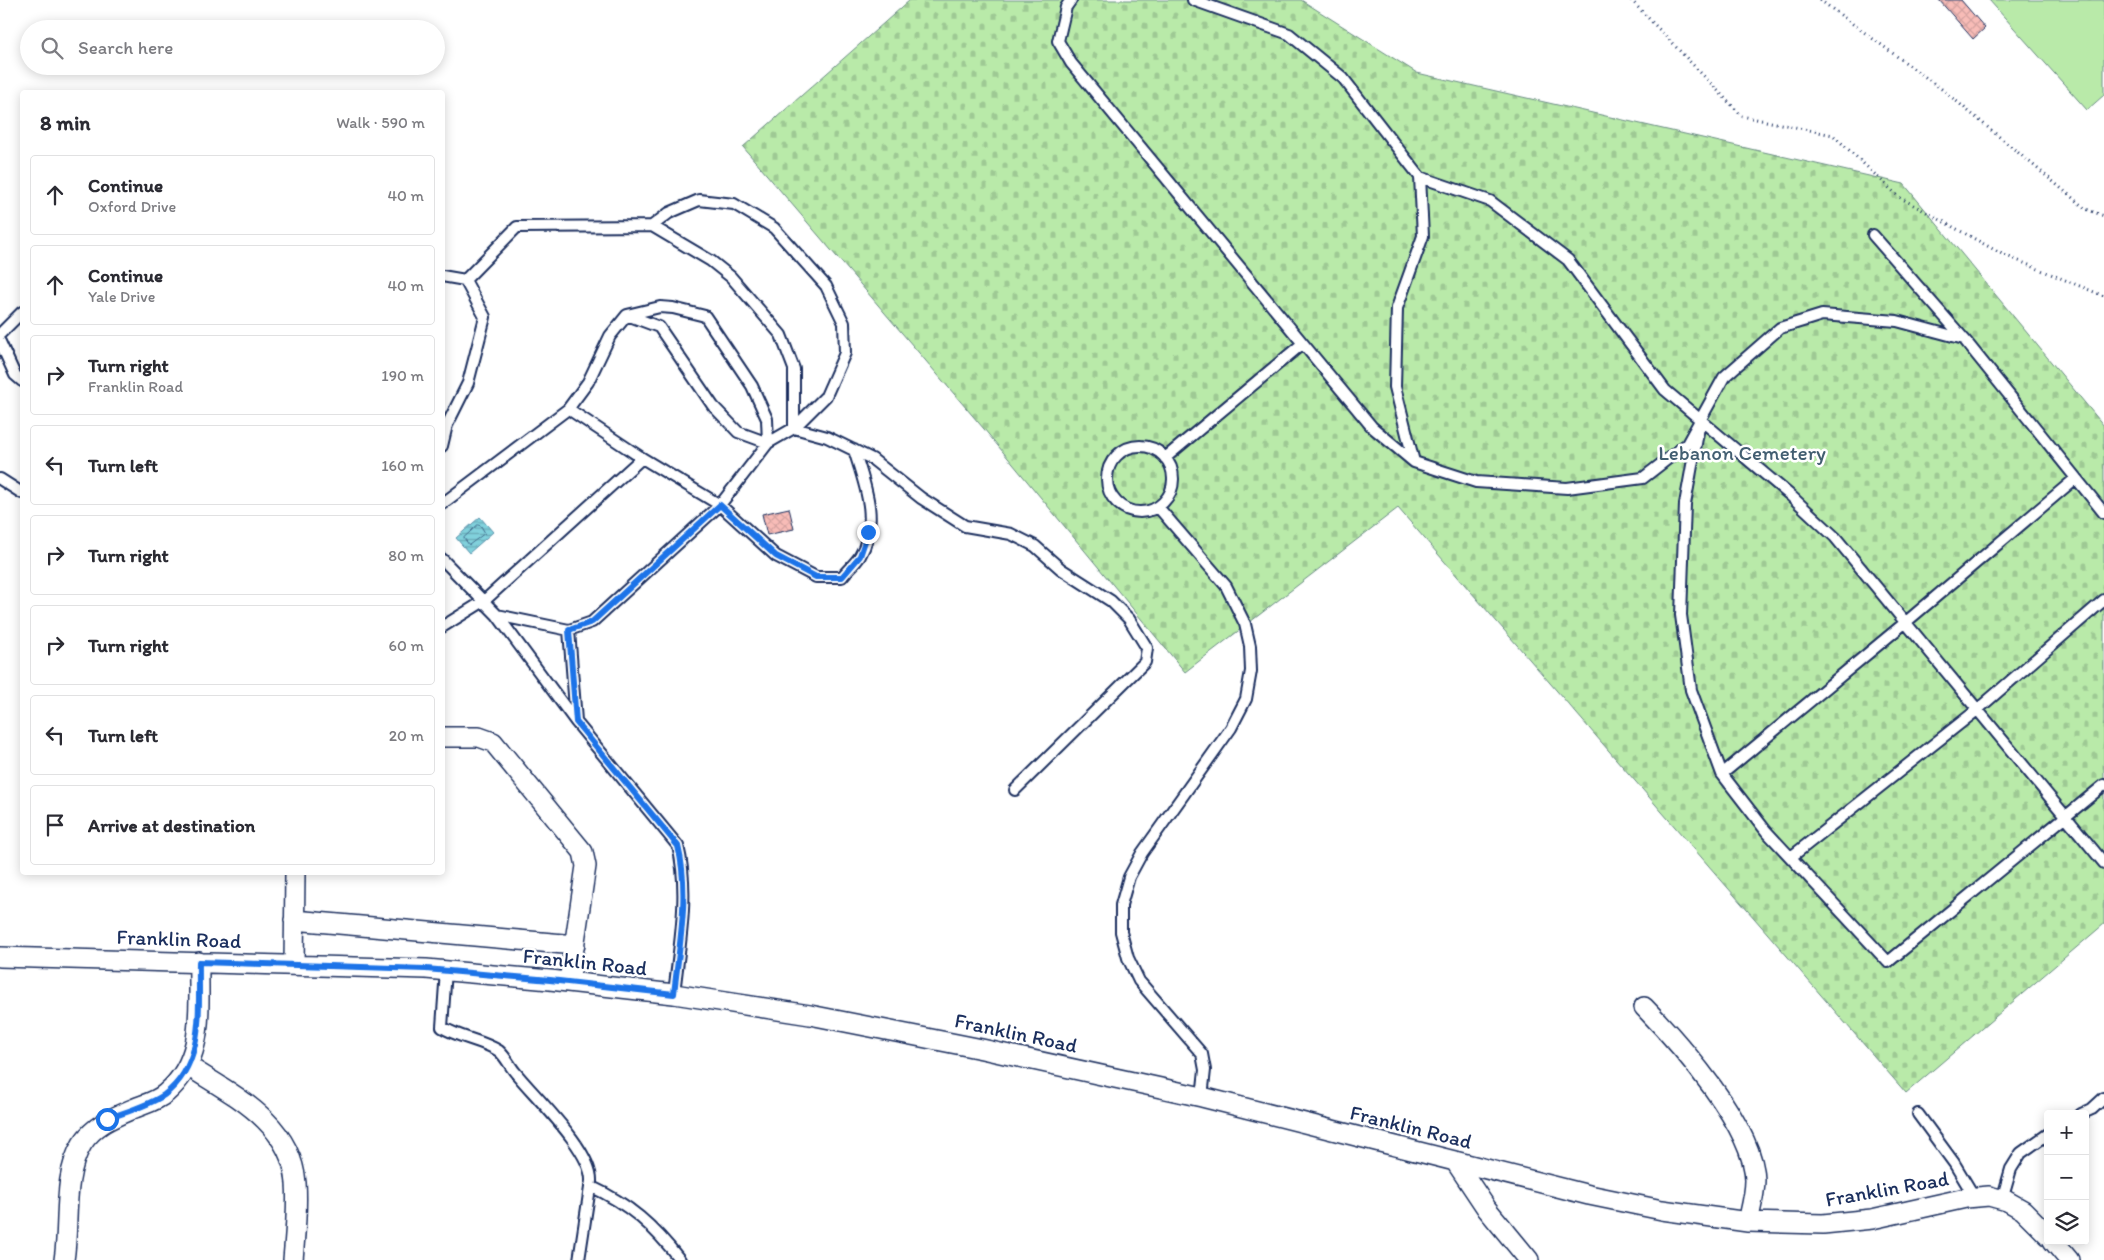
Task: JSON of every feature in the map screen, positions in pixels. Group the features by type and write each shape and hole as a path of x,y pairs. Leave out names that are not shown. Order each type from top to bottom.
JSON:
{"street":[{"path":"445,737 479,737 493,742 583,852 586,866 569,982"},
{"path":"294,965 295,875"},
{"path":"294,920 575,945"},
{"name":"Franklin Road","path":"0,957 446,970 674,994 810,1015 933,1038 1202,1097 1589,1195 1662,1210 1748,1222 1823,1224 1872,1218 1989,1196 2005,1200"},
{"path":"64,1260 71,1179 76,1155 82,1144 93,1130 107,1119 165,1094 183,1075 188,1066 197,1038 199,962"},
{"path":"1644,1007 1695,1064 1719,1096 1749,1151 1755,1178 1748,1222"},
{"path":"188,1066 256,1110 273,1127 286,1147 296,1181 297,1205 293,1260"},
{"path":"1456,1161 1487,1209 1530,1260"},
{"path":"2005,1200 2023,1210 2044,1231"},
{"path":"2056,1245 2069,1260"}],"lane":[{"path":"1071,0 1066,7 1058,41 1071,64 1372,427 1414,462 1476,482 1568,488 1643,478 1687,444 1724,377 1780,328 1822,315 1897,321 1964,339"},
{"path":"1193,0 1290,34 1343,78 1420,177 1490,201 1568,260 1665,390 1701,418 1835,537 2104,862"},
{"path":"1414,462 1395,388 1396,308 1423,236 1420,177"},
{"path":"497,615 569,630 592,622 720,505 768,443 794,428 826,396 846,353 844,323 826,286 774,228 734,204 699,200 669,213 652,226"},
{"path":"465,280 516,227 652,226 711,261 731,276 781,335 794,369 794,428"},
{"path":"1873,235 1964,339 2104,513"},
{"path":"445,277 465,280"},
{"path":"445,433 447,425 468,383 485,317 465,280"},
{"path":"445,502 568,409 588,382 610,336 627,315 660,306 705,316 752,386 767,419 768,443"},
{"path":"0,334 20,314"},
{"path":"627,315 659,327 713,406 738,432 768,443"},
{"path":"0,342 15,375 20,379"},
{"path":"1165,458 1302,344"},
{"path":"573,412 642,458 720,505 776,556 816,577 842,577 860,556 868,532 870,504 854,450"},
{"path":"1701,418 1685,504 1681,615 1691,690 1722,774 1766,831 1888,962 2104,785"},
{"path":"794,428 827,437 872,460 921,498 965,526 1011,534 1035,546 1062,569 1111,601 1128,619 1147,648 1144,662 1014,790"},
{"path":"1134,447 1151,449 1165,458 1171,466 1172,489 1166,500 1158,507 1146,512 1135,512 1124,508 1115,501 1108,486 1108,474 1111,464 1119,455 1134,447"},
{"path":"445,625 484,601 642,458"},
{"path":"1722,774 2076,478"},
{"path":"0,479 20,492"},
{"path":"1158,507 1226,586 1245,624 1250,646 1251,671 1246,699 1231,728 1142,853 1129,877 1121,905 1122,932 1128,958 1139,981 1202,1054 1205,1070 1202,1097"},
{"path":"445,562 497,615 576,722 678,846 683,866 684,889 674,994"},
{"path":"1791,858 1977,710 2104,600"},
{"path":"569,630 576,722"},
{"path":"446,970 442,1027 500,1052 514,1071 574,1140 592,1171 579,1260"},
{"path":"2088,1110 2104,1098"},
{"path":"1918,1114 1954,1163 1975,1198"},
{"path":"2005,1200 2011,1169 2021,1153 2044,1137"},
{"path":"590,1186 618,1200 639,1214 680,1260"}],"path":[{"path":"1631,0 1742,116 1833,135 1899,197 2002,254 2104,296"},
{"path":"1820,0 1943,90 2086,209 2104,216"}],"green space":[{"name":"Lebanon Cemetery","path":"910,0 1301,0 1417,73 1904,184 2104,426 2104,924 1906,1093 1398,508 1185,672 984,429 743,147"},
{"path":"1989,0 2104,0 2104,95 2087,110"}],"water":[{"path":"480,517 493,532 469,553 456,538"}],"building":[{"path":"1939,0 1961,0 1985,28 1973,39"},
{"path":"789,508 794,529 767,535 762,514"}],"route":[{"path":"107,1119 165,1094 183,1075 194,1051 197,1038 199,962 426,969 674,994 684,889 683,866 678,846 576,722 569,630 592,622 720,505 776,556 816,577 842,577 860,556 868,532"}]}
